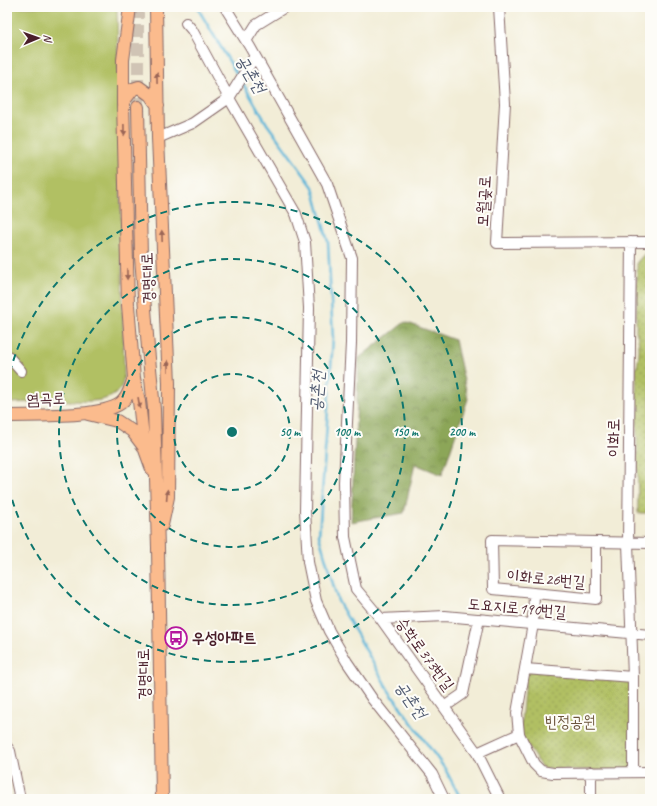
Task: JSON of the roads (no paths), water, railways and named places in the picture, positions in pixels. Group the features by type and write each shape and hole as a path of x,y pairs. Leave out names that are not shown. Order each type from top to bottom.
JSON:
{"main road":[{"path":"123,7 123,60"},
{"name":"경명대로","path":"130,7 123,60 128,305 134,378 139,402 144,447 156,480"},
{"name":"경명대로","path":"156,7 158,138 169,384 168,497 158,548"},
{"path":"123,102 133,89 139,87 150,95 158,106"},
{"name":"경명대로","path":"138,107 142,257 154,409 162,799"},
{"name":"염곡로","path":"7,416 85,414 104,410 121,403 127,396 134,378"},
{"name":"염곡로","path":"85,414 117,421 132,431 144,447"}],"street":[{"name":"승학로373번길","path":"225,7 246,41 253,59 326,184 352,258 351,343 344,482 345,537 356,589 381,619 477,753 500,799"},
{"path":"246,41 256,25 285,7"},
{"name":"모월곶로","path":"499,7 505,103 496,243 650,242"},
{"path":"186,23 192,30 296,214 305,242 309,308 305,510 308,562 316,601 329,630 347,662 373,700 432,774 444,799"},
{"path":"158,138 193,123 230,96 253,59"},
{"name":"이화로","path":"630,242 628,543 633,677 633,772"},
{"path":"7,355 21,371"},
{"name":"이화로26번길","path":"596,542 596,599 493,589 492,540 650,543"},
{"path":"534,592 533,624 517,713 519,734 534,764 541,771 553,773 650,772"},
{"name":"도요지로190번길","path":"381,619 445,616 650,635"},
{"name":"승학로373번길","path":"444,707 463,694 479,619"},
{"path":"525,668 633,677"},
{"path":"477,753 519,734"},
{"path":"7,747 10,751 10,770 20,799"},
{"path":"591,772 591,799"}],"waterway":[{"name":"공촌천","path":"197,7 238,76"},
{"name":"공촌천","path":"242,82 267,124 313,187 328,242 333,338 319,536 338,601 389,691 445,769 461,799"}],"tunnel":[{"path":"138,7 138,107"}],"place":[{"name":"우성아파트","path":"176,638"}],"park label":[{"name":"빈정공원","path":"570,722"}]}
